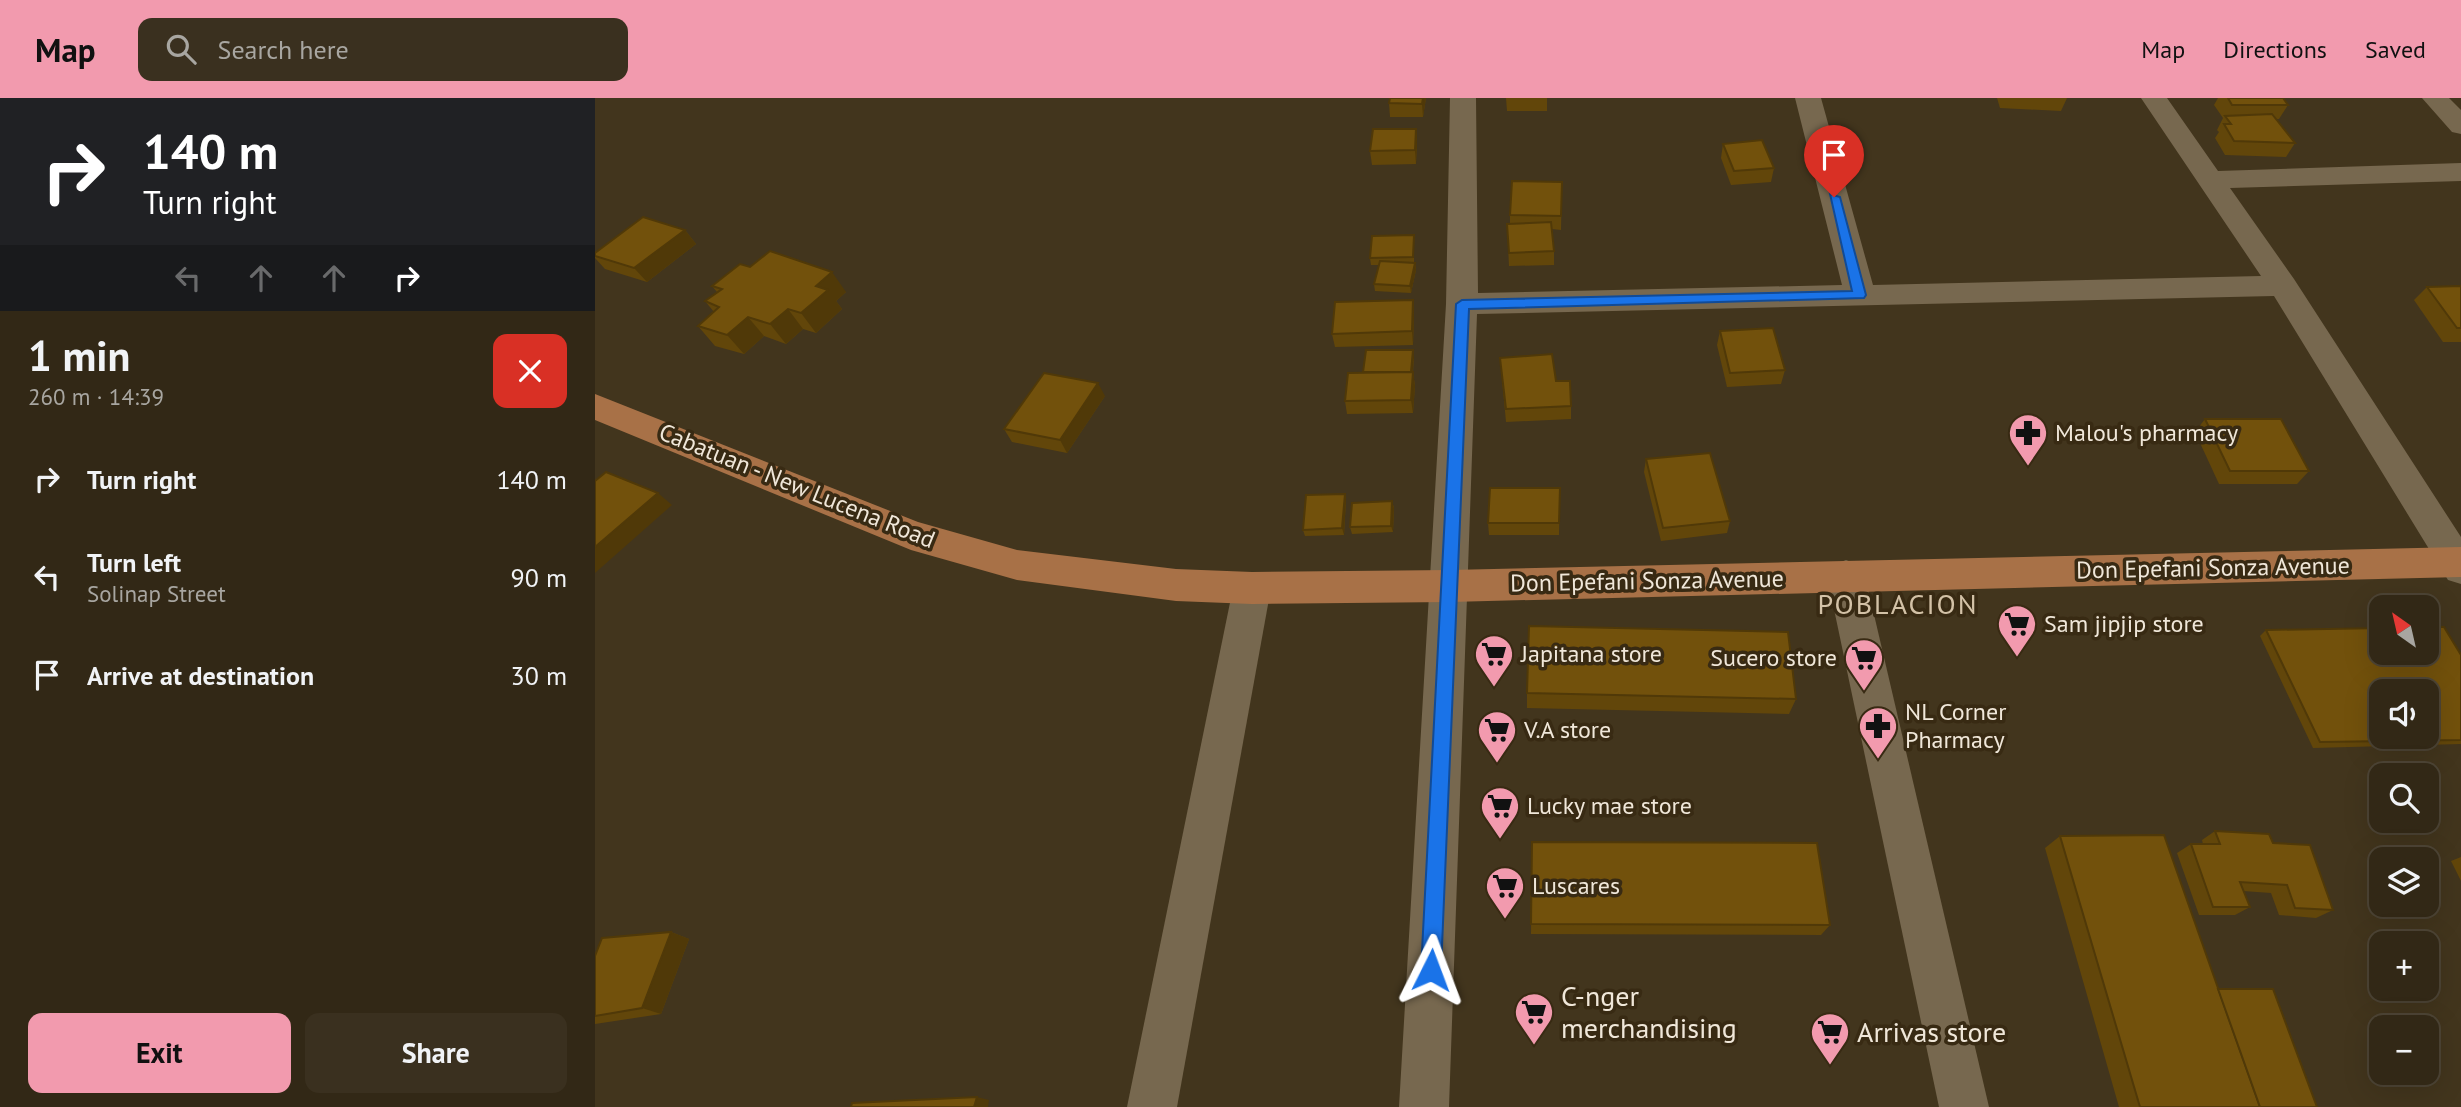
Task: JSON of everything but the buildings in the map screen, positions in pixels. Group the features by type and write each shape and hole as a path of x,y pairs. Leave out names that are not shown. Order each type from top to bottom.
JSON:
{"main road":[{"name":"Cabatuan - New Lucena Road","path":"595,406 911,535 1017,565 1176,585 1252,588"},
{"name":"Don Epefani Sonza Avenue","path":"1252,588 2459,564"}],"street":[{"path":"1424,1107 1462,304 1463,98"},
{"path":"1808,98 1860,295"},
{"path":"2154,98 2283,286 2459,564"},
{"path":"2435,98 2461,126"},
{"path":"2211,180 2461,172"},
{"path":"1462,304 2283,286"},
{"path":"1846,576 1964,1107"},
{"path":"1152,1107 1252,588"}],"place":[{"name":"Malou's pharmacy","path":"2028,467"},
{"name":"Sam jipjip store","path":"2017,658"},
{"name":"Japitana store","path":"1494,688"},
{"name":"Sucero store","path":"1864,692"},
{"name":"NL Corner Pharmacy","path":"1878,760"},
{"name":"V.A store","path":"1497,764"},
{"name":"Lucky mae store","path":"1500,840"},
{"name":"Luscares","path":"1505,920"},
{"name":"C-nger merchandising","path":"1534,1046"},
{"name":"Arrivas store","path":"1830,1066"}],"district":[{"name":"POBLACION","path":"1898,604"}],"route":[{"path":"1431,970 1462,304 1860,295 1834,197"}]}
